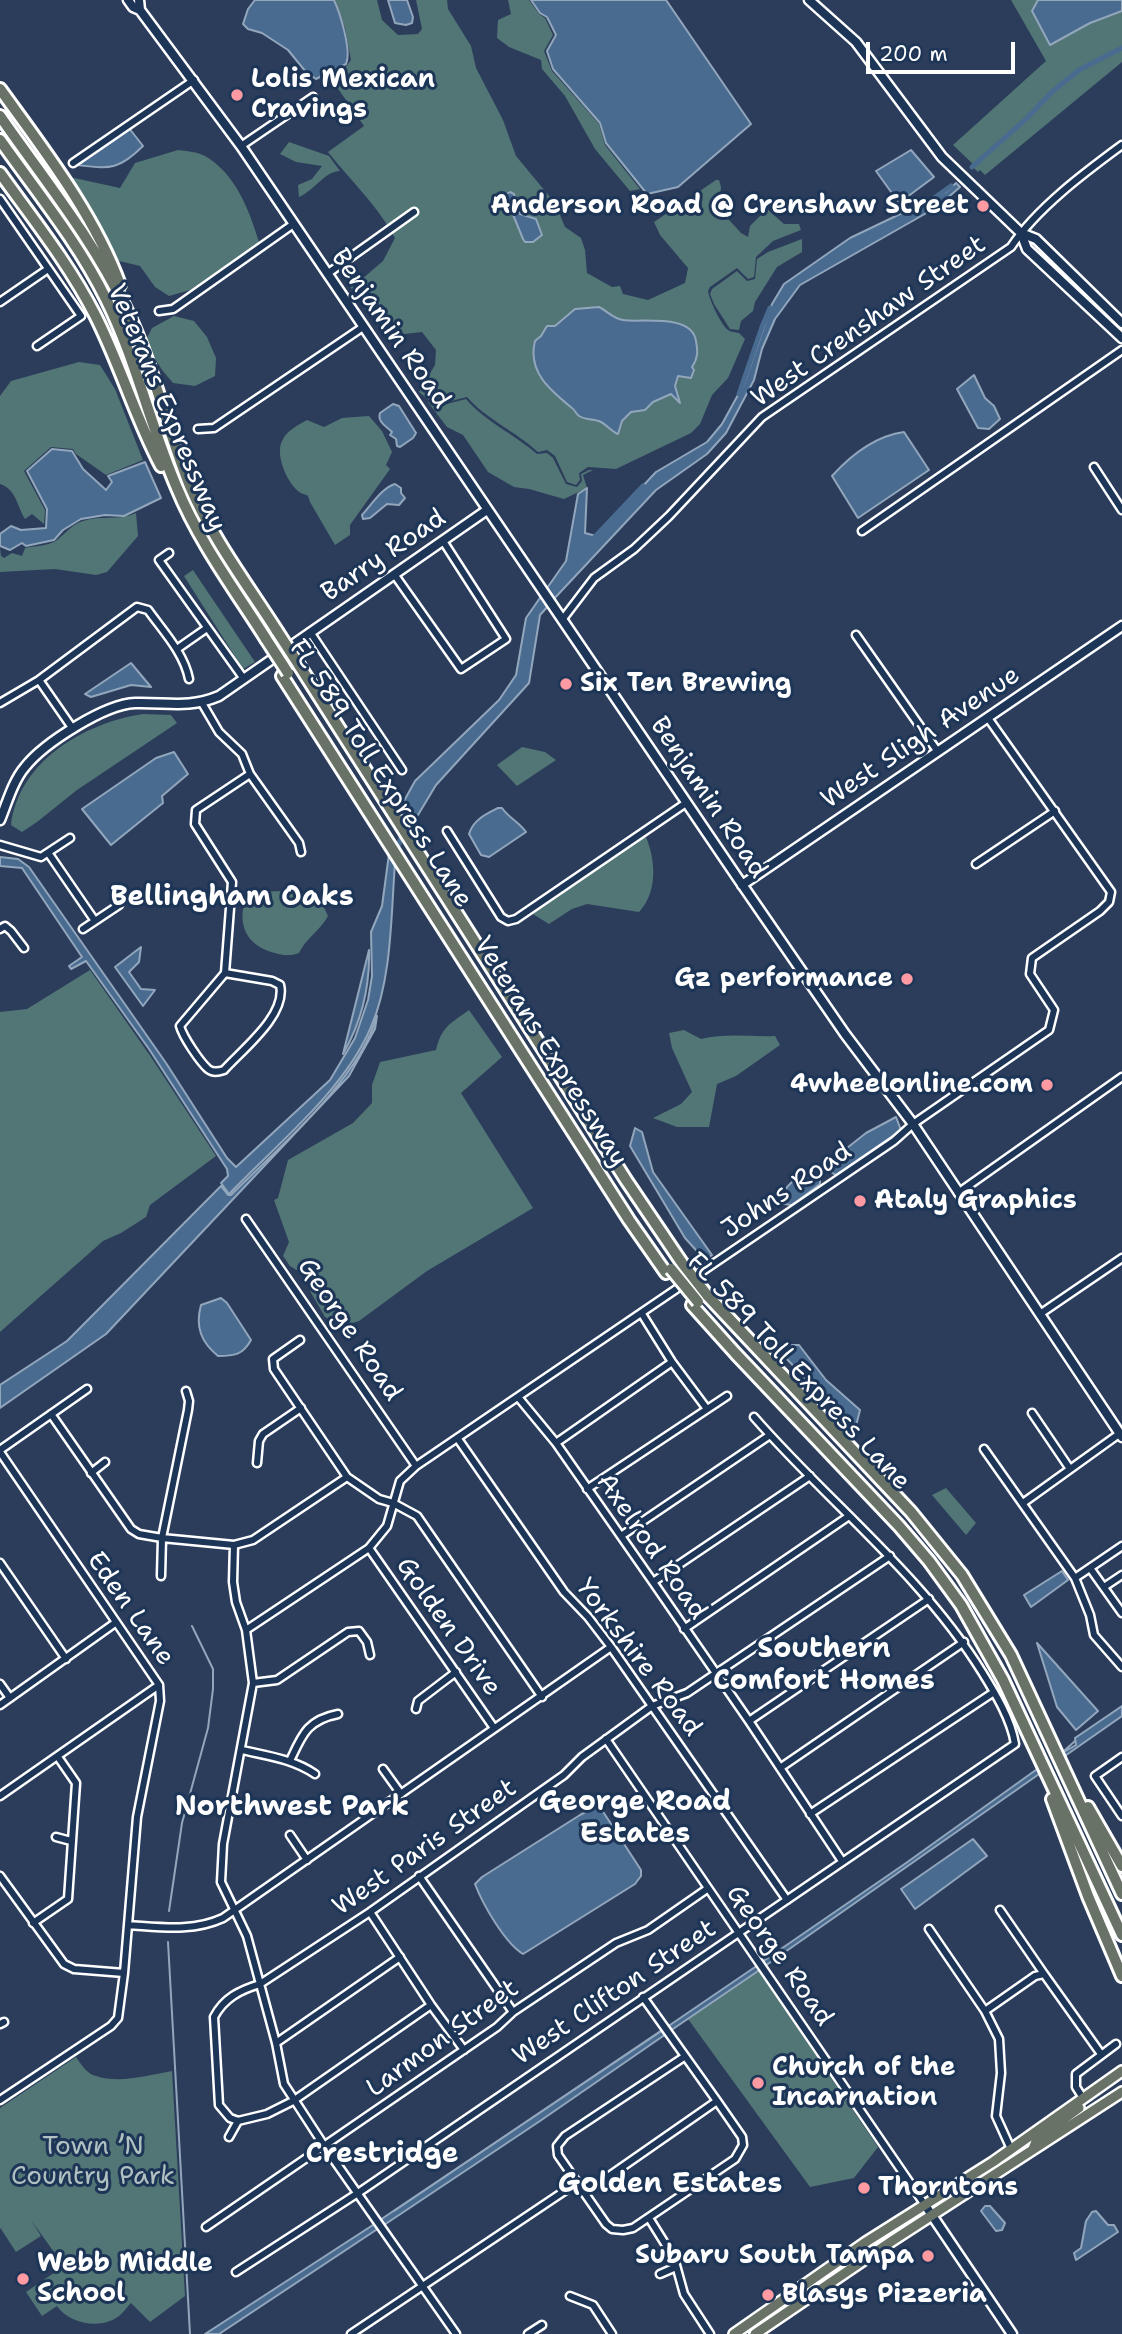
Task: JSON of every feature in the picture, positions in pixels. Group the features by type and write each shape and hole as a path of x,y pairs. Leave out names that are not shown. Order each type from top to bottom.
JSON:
{"highway":[{"path":"0,89 64,181 93,230 116,272 126,308"},
{"name":"Veterans Expressway","path":"0,116 96,254 126,308 197,500 269,637 629,1220 736,1354 899,1526 944,1580 993,1660 1040,1752 1042,1766 1051,1781"},
{"name":"FL 589 Toll Express Lane","path":"0,127 89,254 110,289 128,327 175,464 190,499 269,637"},
{"name":"FL 589 Toll Express Lane","path":"0,140 99,285 124,339 183,503 205,543 269,637"},
{"name":"Veterans Expressway","path":"0,151 74,258 106,314 160,466 198,546 269,637 290,670 366,770 681,1263 707,1295 911,1511 946,1553 1002,1638 1122,1894"},
{"path":"0,173 60,256 88,301 160,466"},
{"path":"1040,1752 1122,1935"},
{"path":"1065,1769 1122,1866"},
{"path":"1051,1781 1122,1920"},
{"path":"1051,1781 1058,1820 1122,1976"}],"main road":[{"path":"734,2334 1011,2149 1122,2071"},
{"path":"755,2334 1122,2092"},
{"path":"1032,2150 1037,2139 1083,2105 1083,2098"},
{"path":"779,2318 785,2305 815,2285 815,2278"}],"street":[{"name":"Benjamin Road","path":"128,0 133,7 140,10"},
{"name":"Benjamin Road","path":"139,0 140,10 241,146 292,225 509,539 742,885 845,1034 913,1124 1121,1435"},
{"path":"809,0 856,42 942,157 1021,233 1036,239 1122,323"},
{"path":"73,163 194,80"},
{"path":"241,146 313,97"},
{"name":"West Crenshaw Street","path":"562,620 594,578 634,549 670,516 762,417 1012,247 1021,233 1085,172 1122,145"},
{"path":"0,200 81,316 37,346"},
{"path":"327,274 414,212"},
{"path":"159,311 173,309 292,225"},
{"path":"1021,233 1027,249 1122,338"},
{"path":"0,302 48,269"},
{"path":"198,429 214,428 363,327"},
{"path":"862,531 1122,349"},
{"path":"1094,467 1122,510"},
{"name":"Barry Road","path":"0,820 24,767 73,729 97,714 118,706 132,703 202,703 219,696 487,510"},
{"path":"394,574 461,668 506,639 443,541"},
{"path":"169,553 159,560 244,679"},
{"path":"0,703 39,680 137,607 148,610 177,649 187,667 189,679"},
{"name":"West Sligh Avenue","path":"742,885 1122,626"},
{"path":"177,649 207,628"},
{"path":"310,632 402,770"},
{"path":"856,635 938,752"},
{"path":"39,680 73,729"},
{"path":"202,703 219,732 242,754 250,774 299,843 301,852"},
{"name":"Johns Road","path":"246,1630 369,1548 387,1526 400,1481 416,1466 894,1141 913,1124 1049,1030 1054,1010 1030,974 1032,958 1110,902 1111,892 988,718"},
{"path":"225,973 272,981 280,985 281,1000 269,1022 224,1070 216,1072 209,1069 182,1034 180,1026 225,973 232,882 195,824 196,810 250,774"},
{"path":"447,831 501,917 509,921 516,919 686,803"},
{"path":"976,864 1055,811"},
{"path":"0,845 41,857 70,838"},
{"path":"48,853 95,921"},
{"path":"83,929 119,905"},
{"path":"0,929 5,926 12,930 24,948"},
{"path":"958,1193 1122,1077"},
{"name":"George Road","path":"246,1219 416,1466"},
{"path":"1040,1314 1122,1258"},
{"path":"642,1314 707,1409"},
{"path":"300,1340 274,1359 274,1369 347,1477 379,1499 417,1516 542,1697"},
{"path":"556,1443 673,1362"},
{"path":"0,1451 87,1389"},
{"path":"161,1576 162,1538 188,1410 186,1391"},
{"path":"587,1489 727,1396"},
{"name":"Axelrod Road","path":"519,1397 556,1443 621,1536 842,1861"},
{"path":"257,1463 259,1441 263,1434 301,1408"},
{"path":"1032,1413 1070,1469"},
{"path":"51,1414 131,1529 139,1534 234,1545 253,1540 347,1477"},
{"path":"754,1417 929,1598 964,1642 994,1692 810,1814"},
{"path":"621,1536 770,1435"},
{"path":"1023,1503 1121,1435"},
{"name":"Yorkshire Road","path":"457,1439 564,1592 589,1616 787,1900"},
{"path":"984,1449 1075,1578 1090,1615 1094,1635 1122,1667"},
{"name":"Eden Lane","path":"0,1451 159,1685 160,1701 137,1817 118,2018 111,2026 0,2100"},
{"path":"91,1473 106,1462"},
{"path":"653,1582 810,1476"},
{"path":"684,1629 849,1516"},
{"path":"234,1545 233,1582 236,1602 246,1630 253,1683 223,1844 221,1882 247,1936 276,2043 284,2084 293,2101 456,2334"},
{"path":"1075,1578 1122,1546"},
{"name":"Golden Drive","path":"369,1548 494,1728"},
{"name":"West Paris Street","path":"238,2121 230,2118 219,2105 214,2017 220,2005 242,1989 260,1984 370,1912 564,1775 582,1757 652,1706 687,1693 890,1556"},
{"path":"0,1563 66,1659"},
{"path":"1090,1568 1122,1613"},
{"path":"1104,1587 1122,1575"},
{"path":"749,1721 929,1598"},
{"path":"1115,1604 1122,1599"},
{"path":"0,1705 116,1623"},
{"path":"253,1683 277,1680 348,1632 359,1632 367,1642 370,1655"},
{"path":"780,1768 964,1642"},
{"path":"128,1925 190,1928 223,1918 611,1647"},
{"path":"416,1709 418,1701 456,1672"},
{"path":"0,1684 10,1698"},
{"path":"0,1796 159,1685"},
{"name":"West Clifton Street","path":"236,2272 358,2193 1015,1744 994,1692"},
{"path":"290,1761 305,1729 325,1716 338,1714"},
{"name":"George Road","path":"607,1739 1013,2334"},
{"path":"242,1750 290,1761 315,1774"},
{"path":"33,1923 68,1899 76,1783 58,1757"},
{"path":"1122,1757 1095,1776 1122,1816"},
{"path":"383,1769 401,1794"},
{"path":"290,1835 307,1860"},
{"path":"56,1837 71,1841"},
{"path":"0,1875 64,1964 74,1969 124,1973"},
{"path":"419,1876 513,2012"},
{"name":"Larmon Street","path":"206,2227 497,2027 513,2012 616,1943 648,1930 707,1889"},
{"path":"1000,1910 1101,2054"},
{"path":"370,1912 464,2050"},
{"path":"929,1929 985,2011 999,2039 1001,2073 996,2116 1011,2149"},
{"path":"276,2043 400,1957"},
{"path":"985,2011 1035,1976 1044,1975"},
{"path":"643,1997 742,2137 743,2145 735,2159 649,2218 633,2228 612,2229 558,2155 557,2146 565,2136 684,2057"},
{"path":"229,2137 238,2121 267,2114 293,2101 431,2005"},
{"path":"1083,2098 1076,2087 1076,2074 1116,2044"},
{"path":"351,2334 569,2188 592,2188 717,2101"},
{"path":"649,2218 674,2258 684,2294 710,2334"},
{"path":"660,2274 676,2267"},
{"path":"570,2296 593,2305 612,2334"},
{"path":"528,2334 542,2325"}],"green space":[{"path":"335,0 377,0 382,20 398,35 418,34 422,29 416,0 447,0 448,9 471,46 476,68 503,120 516,156 555,203 565,227 581,238 587,273 612,287 620,286 623,294 648,300 685,283 688,268 660,235 654,222 716,180 719,180 721,187 719,209 748,237 750,226 767,209 784,224 799,224 801,230 773,241 756,257 754,277 748,279 737,268 710,287 709,295 722,323 728,330 739,333 745,339 728,378 712,395 700,424 691,433 616,469 588,467 579,473 580,480 576,485 567,482 555,456 547,450 538,452 467,397 435,405 419,392 435,365 436,350 422,332 404,334 388,316 372,318 349,285 348,267 362,279 383,261 395,238 372,204 328,152 364,126 332,80 333,74 345,68 351,60 345,28"},
{"path":"508,0 529,0 545,18 553,35 544,51 552,71 599,124 605,145 640,189 630,191 595,149 565,96 542,69 541,60 509,47 497,38 498,20 511,14"},
{"path":"1011,0 1122,0 1122,62 985,175 980,170 978,172 953,145 1046,61"},
{"path":"289,142 329,156 340,171 329,174 299,197 298,185 312,179 322,166 296,162 280,154"},
{"path":"178,150 202,155 225,173 246,205 259,242 194,289 169,296 155,287 140,266 119,261 93,216 65,176 120,188 135,163"},
{"path":"802,239 802,252 777,267 755,302 753,311 741,321 739,330 730,329 714,304 710,294 712,289 737,271 747,281 755,279 757,259"},
{"path":"174,316 194,321 207,337 216,358 215,376 195,386 173,383 145,342 152,328"},
{"path":"79,362 100,365 115,389 143,460 106,475 73,449 51,447 24,471 45,510 44,524 32,514 25,519 13,494 0,484 0,396 11,381"},
{"path":"466,399 537,454 547,453 553,458 566,484 577,487 582,481 581,474 593,470 583,475 587,488 564,499 514,487 488,472 463,435 447,427 427,401 435,407"},
{"path":"369,416 382,431 392,452 386,465 390,469 350,525 350,535 335,545 308,496 298,491 286,475 280,447 286,434 307,420 324,427 342,418"},
{"path":"136,513 138,536 107,572 96,575 55,569 0,572 0,548 4,558 12,553 22,556 25,548 54,542 79,522"},
{"path":"193,570 255,662 243,669 184,576"},
{"path":"143,714 171,715 177,723 77,790 22,832 11,825 17,802 27,782 41,764 58,749 99,726"},
{"path":"522,747 545,752 556,760 517,786 497,765"},
{"path":"645,835 651,854 653,875 650,895 639,912 587,904 572,909 549,924 533,914 538,907"},
{"path":"289,891 318,895 328,916 299,953 285,955 261,948 253,942 244,928 243,911 249,892"},
{"path":"90,970 216,1156 150,1205 146,1217 103,1241 0,1332 0,1012 27,1009"},
{"path":"469,1010 502,1057 461,1093 533,1208 427,1271 359,1321 342,1326 325,1317 310,1291 313,1280 290,1266 283,1256 289,1242 274,1200 278,1198 288,1160 353,1123 372,1103 372,1085 380,1062 436,1050 444,1030"},
{"path":"684,1030 701,1039 775,1036 780,1045 736,1076 717,1084 709,1127 677,1127 653,1118 681,1104 692,1092 672,1048 669,1033"},
{"path":"946,1488 976,1523 966,1535 932,1495"},
{"path":"758,1970 878,2147 854,2178 810,2187 688,2019"},
{"name":"Town ’N Country Park","path":"76,2057 90,2073 105,2078 134,2078 172,2071 185,2296 150,2322 131,2303 119,2316 103,2323 77,2321 57,2306 42,2316 26,2292 64,2266 31,2220 41,2236 16,2252 1,2229 4,2227 0,2229 0,2108"}],"water":[{"path":"255,0 334,0 348,50 346,64 316,79 306,72 288,50 243,24 248,9"},
{"path":"388,0 407,0 413,17 412,23 395,23"},
{"path":"531,0 666,0 751,124 678,187 647,194 606,143 600,123 553,69 547,51 556,35 547,17 540,13"},
{"path":"1038,0 1122,0 1122,11 1090,23 1050,45 1032,11"},
{"path":"129,128 143,146 126,160 104,167 75,165"},
{"path":"911,150 934,177 899,203 876,171"},
{"path":"956,183 960,187 937,207 800,285 775,319 762,349 754,380 726,433 707,454 656,490 552,601 545,591 566,561 578,494 587,488 585,533 596,536 656,472 707,442 722,424 744,384 772,304 784,284 850,238 946,192"},
{"path":"510,192 514,194 520,214 536,219 542,235 533,242 525,242 523,239 505,195"},
{"path":"599,307 620,319 665,321 685,326 692,332 697,345 691,378 678,376 675,386 680,403 671,394 653,402 645,410 631,412 622,421 618,434 601,422 578,415 549,388 534,362 535,341 547,326 555,326 575,309"},
{"path":"974,375 985,398 994,406 1000,419 989,429 978,428 957,389"},
{"path":"393,404 399,406 416,433 400,447 390,435 392,432 380,419 380,413"},
{"path":"904,432 929,470 858,518 832,476 873,442"},
{"path":"52,449 72,451 83,469 106,490 112,482 108,476 145,462 161,498 124,516 105,515 81,519 63,530 54,540 26,546 22,543 10,550 0,546 0,534 11,526 21,530 46,528 47,509 27,471"},
{"path":"395,484 401,488 405,498 399,505 387,504 370,518 363,519 362,515 377,497"},
{"path":"542,595 549,605 540,615 529,683 436,785 409,830 400,819 404,801 415,781 499,700 516,675 526,618"},
{"path":"131,663 151,687 131,685 91,697 85,694"},
{"path":"174,752 188,774 162,796 163,803 111,845 82,809 156,758"},
{"path":"502,808 526,832 489,857 481,855 469,834 477,821"},
{"path":"389,854 395,863 387,968 371,1027 359,1050 327,1095 229,1194 221,1183 228,1176 227,1169 149,1049 86,961 71,969 69,966 82,957 22,868 0,866 0,857 18,859 29,867 166,1063 227,1158 236,1167 330,1080 355,1038 368,1000 372,976 371,932 382,906"},
{"path":"141,947 139,962 129,972 141,989 155,990 143,1006 115,967"},
{"path":"369,950 364,1004 343,1054"},
{"path":"377,1016 375,1029 349,1076 106,1334 0,1408 0,1385 67,1341 221,1186 231,1195 293,1135 353,1064"},
{"path":"896,1117 901,1130 836,1175 827,1170 828,1163 866,1133"},
{"path":"635,1128 642,1132 653,1172 712,1255 705,1260 685,1238 630,1146"},
{"path":"803,1170 820,1179 820,1184 792,1205 784,1204 779,1198"},
{"path":"221,1298 251,1340 245,1349 233,1355 218,1356 207,1345 199,1327 201,1305"},
{"path":"791,1345 799,1345 826,1380 860,1410 855,1430 782,1354"},
{"path":"1062,1571 1068,1580 1031,1607 1024,1595"},
{"path":"1037,1643 1098,1711 1076,1730 1057,1707"},
{"path":"1122,1706 1122,1716 1062,1758 1060,1754 1076,1745 1075,1738"},
{"path":"1040,1767 1042,1772 765,1966 762,1962 906,1863"},
{"path":"600,1807 641,1870 641,1876 635,1884 523,1954 495,1923 475,1884 580,1815"},
{"path":"973,1839 987,1856 915,1909 901,1889"},
{"path":"758,1965 761,1969 670,2031 667,2027"},
{"path":"663,2030 666,2034 540,2121 384,2225 380,2220"},
{"path":"985,2206 990,2206 1005,2223 1002,2230 996,2231 981,2211"},
{"path":"1096,2211 1108,2225 1114,2225 1118,2232 1076,2260 1074,2253 1081,2248 1086,2221 1092,2212"},
{"path":"376,2223 379,2228 219,2334 205,2334"}],"waterway":[{"path":"972,167 1079,70 1122,48"},
{"path":"933,199 951,186"},
{"path":"739,394 770,308"},
{"path":"592,540 643,486"},
{"path":"395,854 404,830"},
{"path":"169,1911 182,1823 208,1728 213,1689 213,1669 192,1626"},
{"path":"1064,1751 1075,1741"},
{"path":"168,1942 190,2334"},
{"path":"394,2211 662,2030"}],"place":[{"name":"Lolis Mexican Cravings","path":"237,95"},
{"name":"Anderson Road @ Crenshaw Street","path":"983,206"},
{"name":"Six Ten Brewing","path":"566,684"},
{"name":"Gz performance","path":"907,979"},
{"name":"4wheelonline.com","path":"1047,1085"},
{"name":"Ataly Graphics","path":"860,1201"},
{"name":"Church of the Incarnation","path":"758,2083"},
{"name":"Thorntons","path":"864,2188"},
{"name":"Subaru South Tampa","path":"928,2256"},
{"name":"Webb Middle School","path":"23,2279"},
{"name":"Blasys Pizzeria","path":"768,2295"}],"district":[{"name":"Bellingham Oaks","path":"232,898"},
{"name":"Southern Comfort Homes","path":"824,1666"},
{"name":"Northwest Park","path":"292,1808"},
{"name":"George Road Estates","path":"635,1819"},
{"name":"Crestridge","path":"382,2155"},
{"name":"Golden Estates","path":"670,2185"}]}
